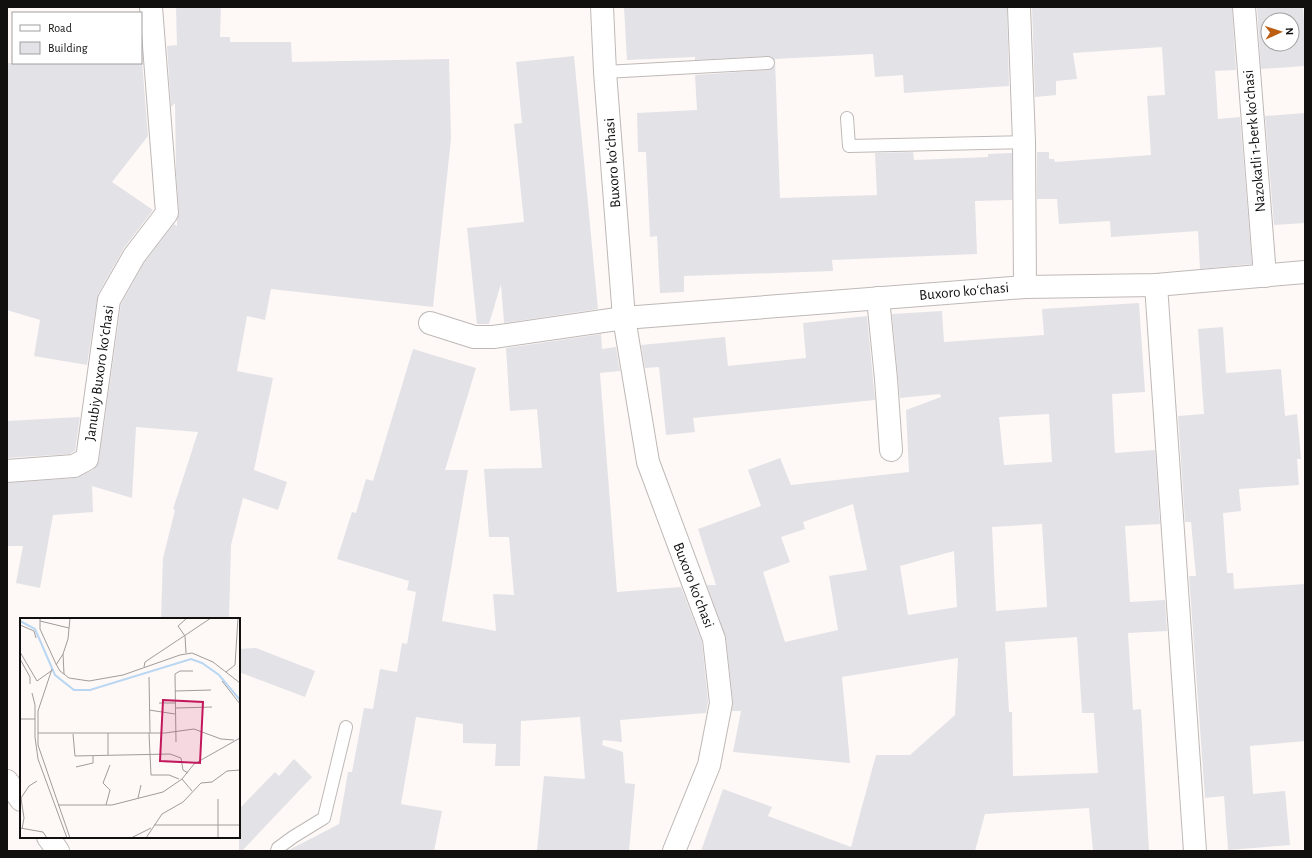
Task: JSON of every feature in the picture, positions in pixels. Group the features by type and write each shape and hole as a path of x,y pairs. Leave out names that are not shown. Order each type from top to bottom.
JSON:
{"street":[{"name":"Janubiy Buxoro koʻchasi","path":"7,471 74,466 87,458 109,300 134,256 167,213 151,7"},
{"name":"Buxoro koʻchasi","path":"602,7 605,72 624,318 648,462 714,639 721,703 708,765 674,851"},
{"path":"1019,7 1024,142 1025,287"},
{"name":"Nazokatli 1-berk koʻchasi","path":"1244,7 1265,276"},
{"name":"Buxoro koʻchasi","path":"624,318 1025,287 1156,285 1305,272"},
{"path":"1156,285 1195,851"},
{"path":"878,298 886,379 890,450"},
{"path":"430,323 474,337 493,337 624,318"},
{"path":"7,781 20,799"},
{"path":"49,838 58,851"}],"lane":[{"path":"605,72 768,63"},
{"path":"846,118 848,146 1024,142"},
{"path":"278,851 278,848 293,837 324,818 346,727"}],"building":[{"path":"176,7 221,7 220,37 230,37 230,42 291,42 292,62 449,59 451,139 433,307 271,289 265,320 247,316 237,371 273,378 254,470 287,482 278,510 243,498 231,545 229,618 161,618 163,558 175,510 173,509 198,432 136,427 132,498 92,486 93,512 53,515 40,588 16,583 23,546 7,546 7,483 75,478 93,470 99,461 121,304 144,263 174,224 177,226 179,212 176,172 175,103 171,107 167,46 177,45"},
{"path":"624,7 1007,7 1009,86 904,93 903,75 875,77 873,54 775,59 780,198 877,195 875,153 913,152 914,160 988,157 988,154 1012,153 1012,200 975,201 977,254 832,260 833,271 684,276 684,292 660,293 657,236 650,237 646,152 638,152 637,113 697,110 695,75 768,70 774,67 775,62 772,57 768,56 695,60 695,57 627,60"},
{"path":"1032,7 1232,7 1236,70 1215,71 1218,119 1240,117 1252,264 1200,269 1198,231 1111,237 1110,221 1059,224 1057,199 1037,199 1037,152 1049,152 1049,159 1054,159 1055,162 1151,155 1147,96 1165,95 1162,47 1073,53 1077,79 1056,81 1056,95 1035,97"},
{"path":"1257,7 1303,7 1305,66 1261,69"},
{"path":"574,56 598,309 504,323 501,284 489,324 477,324 467,228 524,222 514,124 522,123 516,62"},
{"path":"142,61 148,136 112,182 153,210 124,248 98,294 87,365 34,356 40,320 7,310 7,63 142,64"},
{"path":"1305,113 1305,223 1274,225 1265,116"},
{"path":"1139,303 1145,392 1112,394 1115,453 1155,450 1160,524 1125,526 1130,602 1165,600 1167,631 1128,633 1133,710 1141,709 1149,851 1093,851 1089,808 985,814 975,851 701,851 723,789 772,807 768,816 851,847 876,755 910,755 955,715 958,658 842,677 850,763 733,752 741,711 732,711 733,702 726,638 707,585 716,585 698,529 761,506 748,470 780,458 791,485 909,472 906,410 941,397 940,394 900,398 892,314 942,311 944,342 1044,335 1042,309","holes":["1049,414 1052,462 1004,465 999,417","853,504 867,570 829,576 838,630 785,642 763,572 790,562 781,537 805,529 803,522","1042,524 1047,607 996,611 992,527","954,551 957,607 908,615 900,566","1077,637 1082,713 1094,713 1098,773 1013,776 1012,712 1009,712 1005,642"]},
{"path":"867,316 875,400 693,418 695,432 666,435 659,367 645,368 641,345 725,337 728,366 806,358 803,323"},
{"path":"1223,327 1226,373 1281,369 1285,416 1297,414 1301,459 1297,459 1299,485 1239,489 1241,511 1223,513 1227,573 1233,573 1234,589 1305,584 1305,741 1250,746 1253,794 1285,791 1290,845 1228,850 1224,796 1205,798 1189,576 1196,576 1191,522 1185,522 1178,416 1204,414 1198,329"},
{"path":"601,334 602,349 616,347 620,371 600,373 617,592 681,587 702,642 708,702 706,713 620,720 622,742 603,740 602,745 623,752 625,783 635,784 629,851 537,851 544,776 585,779 580,717 521,721 520,766 495,766 496,744 463,743 463,724 416,717 401,804 442,811 434,851 287,851 339,824 348,772 352,772 364,708 373,709 380,669 397,672 402,643 407,644 416,592 407,590 409,581 337,559 352,512 356,513 366,479 373,481 413,349 476,368 445,470 468,470 442,621 496,631 493,594 514,595 509,537 489,537 484,469 542,468 537,409 510,411 506,348"},
{"path":"80,417 75,451 70,454 7,458 7,421"},
{"path":"256,648 315,671 305,697 240,672 240,649"},
{"path":"294,759 312,777 242,851 239,851 240,808 275,772 279,776"}]}
